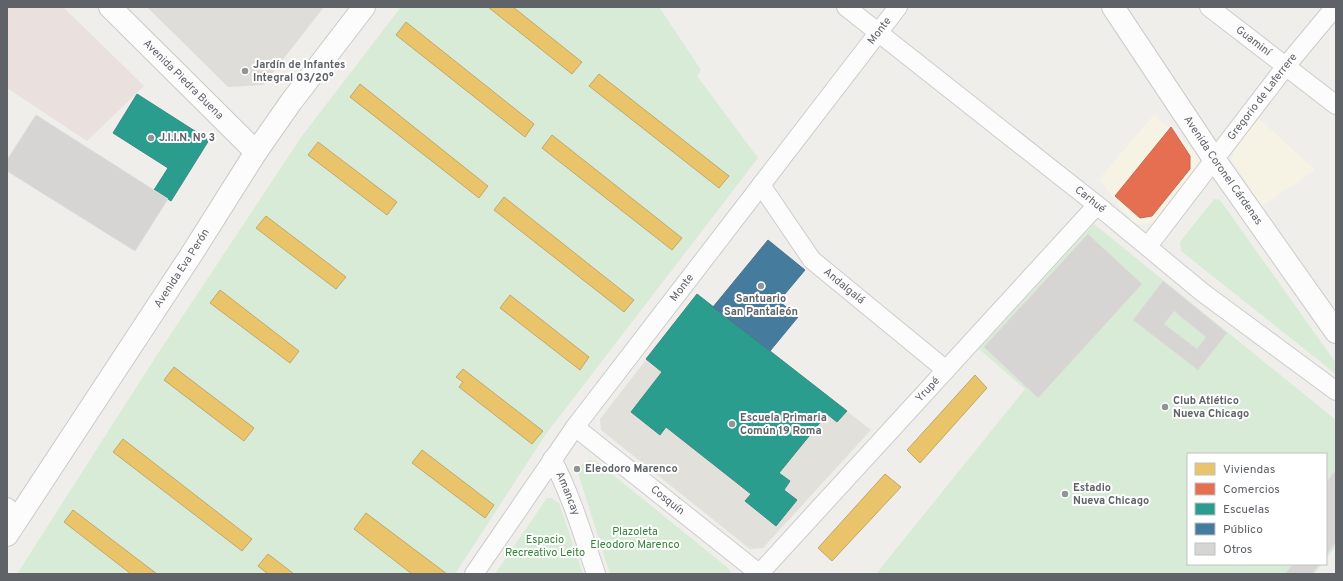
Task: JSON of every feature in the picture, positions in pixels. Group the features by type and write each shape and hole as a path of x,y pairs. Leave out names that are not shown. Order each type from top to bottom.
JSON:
{"main road":[{"name":"Avenida Piedra Buena","path":"110,7 256,152"},
{"name":"Avenida Eva Perón","path":"11,520 187,261 256,152 291,102 364,7"},
{"name":"Avenida Coronel Cárdenas","path":"1112,7 1214,159 1336,332"}],"street":[{"name":"Carhué","path":"846,7 1097,205 1202,292 1336,390"},
{"name":"Monte","path":"474,574 575,427 898,7"},
{"name":"Guaminí","path":"1209,7 1336,105"},
{"name":"Gregorio de Laferrere","path":"1148,246 1286,66 1335,7"},
{"name":"Andalgalá","path":"761,185 812,260 946,370"},
{"name":"Yrupé","path":"759,574 1097,205"},
{"name":"Cosquín","path":"575,427 759,574"},
{"name":"Amancay","path":"552,459 561,476 576,515 596,574"}],"shaded area":[{"path":"7,7 63,7 144,86 87,141 7,88"},
{"path":"147,7 324,7 263,85 228,87"},
{"path":"1154,115 1198,154 1200,163 1154,221 1142,225 1132,222 1099,179"},
{"path":"1257,117 1315,170 1262,206 1232,160 1234,147"},
{"name":"Escuela Primaria Común 19 Roma","path":"697,294 871,430 763,548 750,549 601,430 600,419"}],"green space":[{"path":"401,7 488,7 572,74 582,61 513,7 659,7 701,70 697,76 758,158 546,434 455,574 447,574 366,513 354,529 412,574 294,574 268,554 258,566 268,574 157,574 73,510 64,522 131,574 17,574 155,358 302,136","holes":["406,23 534,124 525,136 397,35","599,74 729,176 719,188 589,86","360,84 488,185 479,198 351,97","552,135 681,237 672,250 542,148","317,142 397,202 387,215 308,155","504,198 634,299 624,312 494,210","266,216 345,276 336,289 257,229","220,290 299,351 290,363 210,303","510,295 589,357 580,370 500,308","123,439 251,538 242,551 113,452","422,450 494,505 485,518 412,463"]},
{"path":"1214,199 1220,200 1336,363 1336,374 1181,251 1180,242"},
{"name":"Estadio Nueva Chicago","path":"1094,224 1336,420 1336,546 1327,558 1327,453 1187,453 1187,565 1321,565 1314,574 876,574 1025,389 979,349"},
{"name":"Plazoleta Eleodoro Marenco","path":"589,460 596,461 728,568 732,574 610,574 578,473 580,466"},
{"name":"Espacio Recreativo Leito","path":"547,498 551,498 559,503 583,574 495,574"}],"building: Viviendas":[{"path":"488,7 513,7 582,62 572,74"},
{"path":"406,22 534,124 525,137 396,35"},
{"path":"599,74 729,176 719,188 589,86"},
{"path":"360,84 488,186 479,198 350,97"},
{"path":"552,135 682,238 672,250 542,148"},
{"path":"318,142 397,202 387,215 308,155"},
{"path":"504,197 634,300 624,312 494,210"},
{"path":"266,216 346,277 336,289 256,228"},
{"path":"220,290 299,351 290,363 210,303"},
{"path":"510,295 589,357 580,370 500,308"},
{"path":"174,367 254,428 244,441 164,380"},
{"path":"463,369 543,431 532,444 459,387 463,382 456,377"},
{"path":"975,375 987,388 920,463 907,450"},
{"path":"123,439 252,539 242,551 113,452"},
{"path":"422,450 494,505 485,518 412,463"},
{"path":"885,474 901,487 832,561 818,548"},
{"path":"73,510 157,574 131,574 64,522"},
{"path":"366,513 447,574 412,574 354,529"},
{"path":"268,554 294,574 268,574 258,566"}],"building: Comercios":[{"path":"1171,127 1190,156 1190,169 1152,216 1140,218 1115,196"}],"building: Escuelas":[{"path":"137,94 209,140 171,201 154,190 168,168 113,133"},
{"name":"Escuela Primaria Común 19 Roma","path":"697,294 847,411 837,422 827,414 779,473 790,481 784,490 797,500 776,526 745,501 751,494 666,427 660,435 631,412 662,372 646,359"}],"building: Público":[{"name":"Santuario San Pantaleón","path":"768,240 805,270 779,301 798,317 770,351 713,307"}],"building: Otros":[{"path":"36,115 168,199 135,251 7,171 7,160"},
{"path":"1088,234 1142,284 1038,398 984,347"},
{"path":"1163,281 1227,333 1198,370 1133,320","holes":["1174,311 1206,337 1197,349 1164,324"]},
{"path":"1334,472 1336,474 1336,542 1327,554 1327,482"},
{"path":"1292,565 1318,565 1312,574 1285,574"}],"place":[{"name":"Jardín de Infantes Integral 03/20°","path":"245,71"},
{"name":"J.I.I.N. Nº 3","path":"151,138"},
{"name":"Santuario San Pantaleón","path":"761,286"},
{"name":"Club Atlético Nueva Chicago","path":"1165,407"},
{"name":"Escuela Primaria Común 19 Roma","path":"732,424"},
{"name":"Eleodoro Marenco","path":"577,469"},
{"name":"Estadio Nueva Chicago","path":"1065,494"}]}
